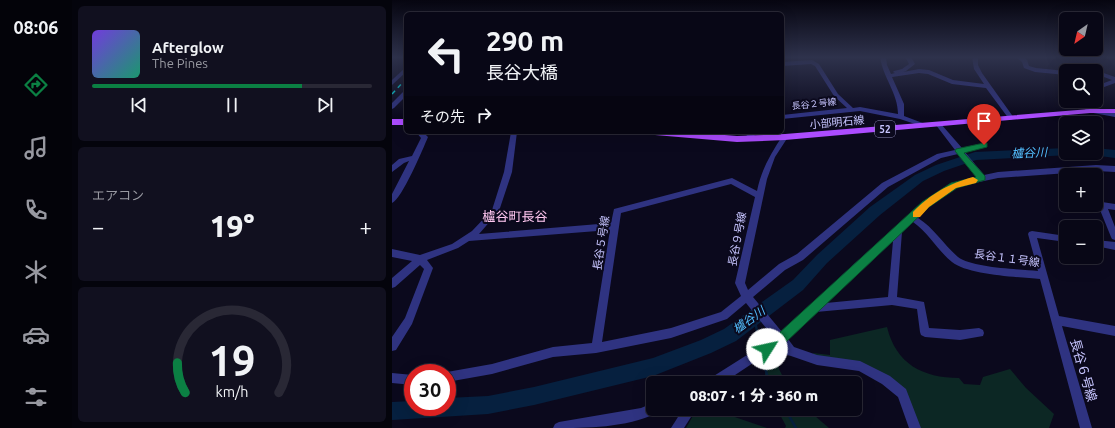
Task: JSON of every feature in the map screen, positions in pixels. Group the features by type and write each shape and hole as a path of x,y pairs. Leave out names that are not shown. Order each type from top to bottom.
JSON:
{"main road":[{"name":"小部明石線","path":"681,134 746,139 785,137 1115,110"},
{"path":"392,122 404,122"}],"street":[{"name":"長谷２号線","path":"825,77 836,95 851,109"},
{"path":"889,77 901,104 901,117"},
{"path":"940,77 952,82 988,86"},
{"path":"982,77 1011,118"},
{"path":"1103,85 1115,80"},
{"path":"392,101 404,89"},
{"path":"392,107 404,94"},
{"path":"1087,108 1090,111 1115,115"},
{"path":"851,109 876,111 901,117 926,126"},
{"name":"長谷２号線","path":"784,117 851,109"},
{"path":"939,124 958,151 982,178"},
{"path":"392,200 398,192 413,158 425,136 422,134"},
{"path":"392,284 420,259 455,246 475,233 495,211 508,172 514,134"},
{"path":"746,139 752,134"},
{"name":"長谷９号線","path":"785,137 772,157 758,196 740,283 746,296 782,338 791,351 816,360 860,366 886,380 902,393 915,428"},
{"path":"456,375 492,369 554,352 596,348 671,333 724,316 782,267 800,257 885,185 939,156 984,145"},
{"path":"392,169 402,161 413,158"},
{"path":"725,376 756,357 782,338 926,205 954,185 998,175 1090,168 1115,169"},
{"name":"長谷５号線","path":"596,348 617,211 732,181 758,196"},
{"path":"1115,207 1102,206 1115,237"},
{"name":"長谷１１号線","path":"913,218 924,225 958,262 972,266 1044,276"},
{"path":"467,238 614,226"},
{"path":"892,301 898,232"},
{"name":"長谷６号線","path":"1059,238 1032,234 1086,428"},
{"path":"1103,244 1115,246"},
{"path":"392,253 420,259 429,268 409,321 392,346"},
{"path":"814,308 892,301 922,305 925,332 960,335 979,333"},
{"path":"1055,320 1115,331"},
{"path":"392,378 404,379"},
{"path":"559,428 646,412"},
{"path":"677,428 685,416"}],"green space":[{"path":"887,327 891,340 897,351 904,359 923,372 959,378 964,384 980,385 983,377 1010,369 1026,388 1054,414 1049,428 918,428 888,376 815,357 813,353 830,355 830,340"},
{"path":"777,354 779,369 782,376 765,376 767,356"},
{"path":"693,416 732,416 767,428 686,428"},
{"path":"781,416 815,416 829,428 785,428 786,426"}],"waterway":[{"name":"櫨谷川","path":"392,411 488,405 534,396 653,367 705,347 730,335 798,285 822,259 875,211 919,178 940,168 975,156 1059,152"},
{"name":"櫨谷川","path":"1103,153 1115,154"},
{"path":"754,317 761,349"},
{"path":"762,355 767,376"},
{"path":"789,416 796,428"}],"railway":[{"path":"392,94 404,81"}],"slow traffic":[{"path":"916,215 926,205 954,185 973,180"}],"district":[{"name":"櫨谷町長谷","path":"515,216"}],"route":[{"path":"767,349 782,338 856,268 926,205 954,185 982,178 958,151 984,145"}]}
